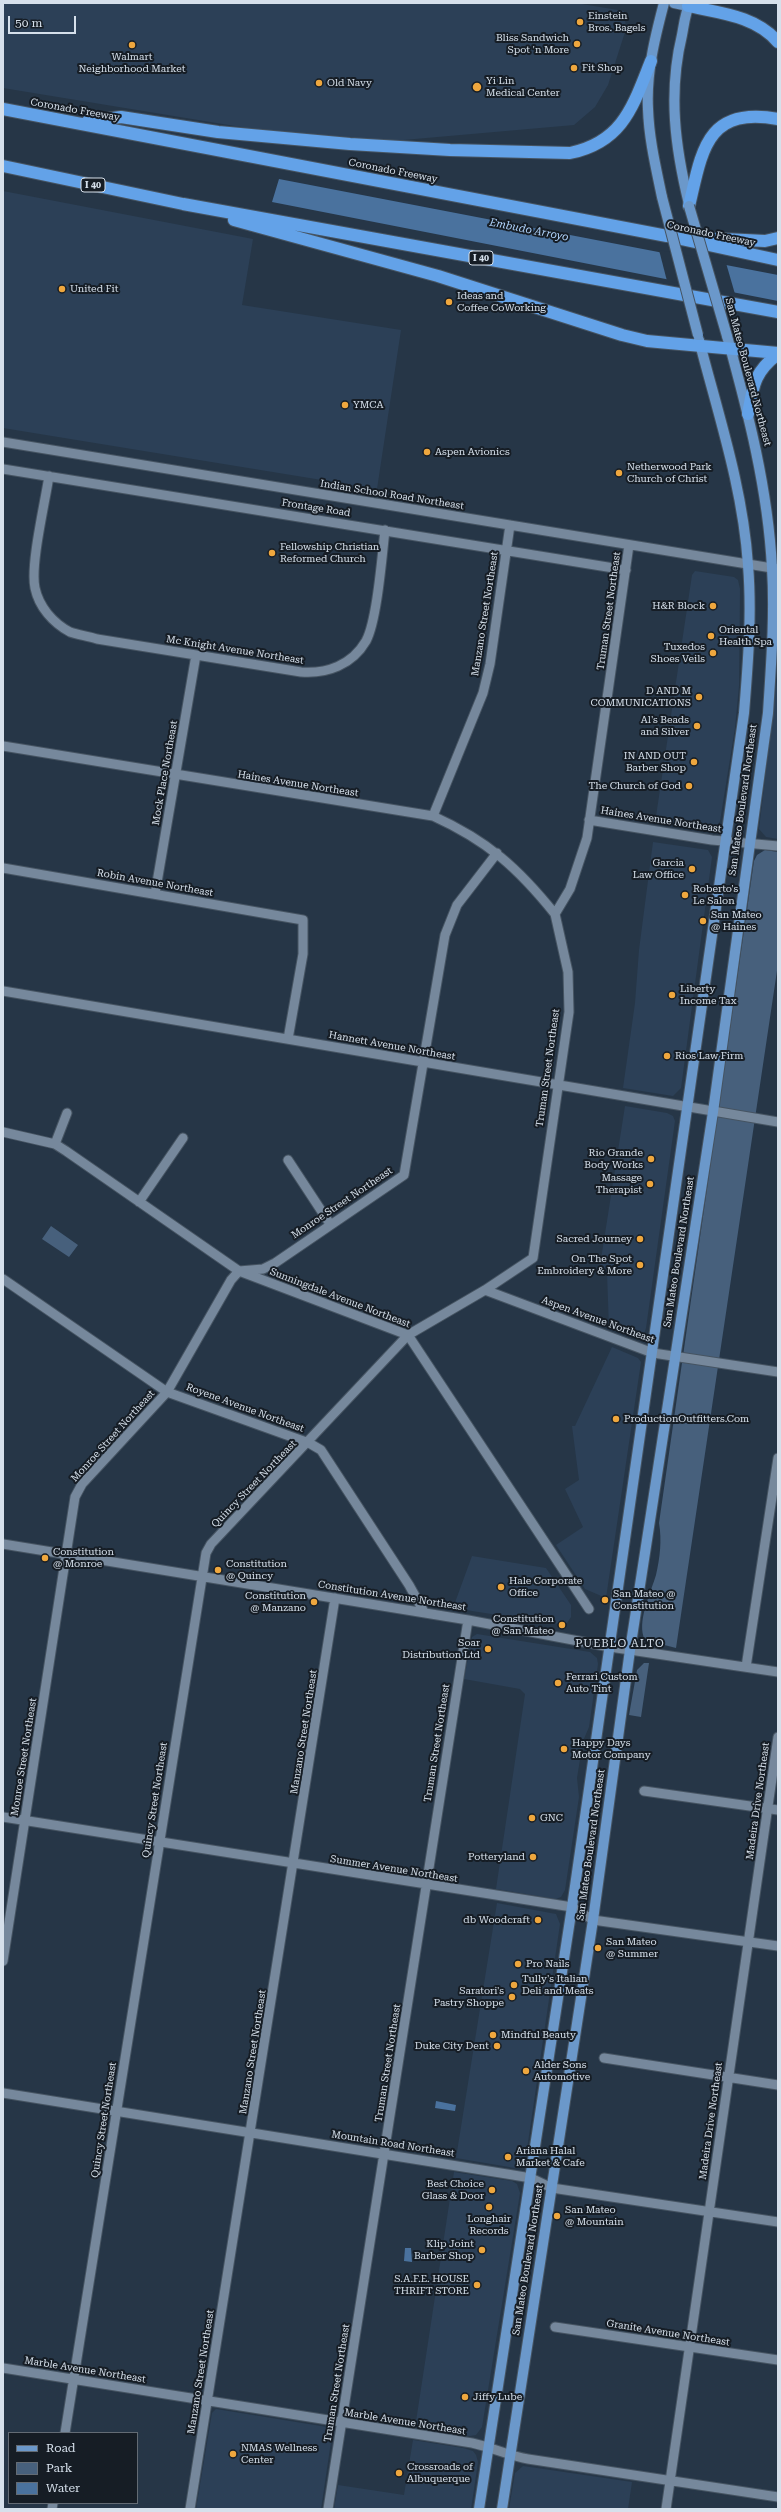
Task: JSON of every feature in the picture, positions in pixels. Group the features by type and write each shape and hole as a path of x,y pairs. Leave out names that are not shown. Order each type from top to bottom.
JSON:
{"highway":[{"path":"689,4 733,15 754,23 778,42"},
{"path":"78,122 121,117 218,132 350,144 450,150 570,153 586,149 614,133 636,99 651,61"},
{"name":"Coronado Freeway","path":"3,109 78,122 667,236 778,260"},
{"path":"689,206 699,159 704,146 714,133 728,123 744,117 762,116 778,119"},
{"name":"I 40","path":"3,166 183,204 778,312"},
{"path":"183,204 279,234 438,276 622,335 646,340 699,341 730,349 778,353"},
{"path":"667,236 749,240 778,238"},
{"path":"748,414 757,374 765,363 778,353"}],"main road":[{"name":"San Mateo Boulevard Northeast","path":"479,2509 572,1907 689,1107 744,713 749,653 748,564 736,483 662,197 651,147 648,108 651,61 664,3"},
{"path":"674,3 689,4"},
{"name":"San Mateo Boulevard Northeast","path":"502,2509 593,1920 630,1650 713,1112 749,842 768,713 772,657 775,569 764,490 748,414 689,206 676,145 673,114 675,72 689,4"}],"street":[{"name":"Indian School Road Northeast","path":"3,442 775,569"},
{"name":"Frontage Road","path":"3,468 626,570"},
{"name":"Mc Knight Avenue Northeast","path":"49,476 35,565 35,588 42,607 50,616 71,632 97,639 196,655 315,673 337,668 355,655 366,641 372,623 385,530"},
{"name":"Manzano Street Northeast","path":"433,816 483,694 490,664 510,525"},
{"name":"Truman Street Northeast","path":"485,1290 533,1258 556,1085 569,1012 568,972 555,914 570,889 587,838 630,545"},
{"name":"Mock Place Northeast","path":"155,894 196,655"},
{"name":"Haines Avenue Northeast","path":"3,746 433,816 478,838 497,853 526,879 555,914"},
{"name":"Haines Avenue Northeast","path":"589,820 725,841 749,842 778,846"},
{"path":"424,1062 435,980 445,935 457,905 497,853"},
{"name":"Robin Avenue Northeast","path":"3,868 303,920 303,954 288,1039"},
{"name":"Hannett Avenue Northeast","path":"3,991 778,1122"},
{"name":"Monroe Street Northeast","path":"3,1961 75,1497 82,1484 167,1392 231,1280 239,1272 263,1269 275,1263 330,1224 404,1175 424,1062"},
{"path":"55,1144 67,1113"},
{"name":"Sunningdale Avenue Northeast","path":"3,1132 55,1144 239,1272 408,1334 589,1609"},
{"path":"139,1202 183,1138"},
{"path":"288,1160 330,1224"},
{"name":"Royene Avenue Northeast","path":"3,1280 167,1392 309,1443 325,1454 409,1585 424,1612"},
{"name":"Quincy Street Northeast","path":"65,2432 160,1842 201,1575 206,1554 211,1544 309,1443 408,1334 485,1290"},
{"name":"Aspen Avenue Northeast","path":"485,1290 653,1353 778,1372"},
{"path":"746,1667 778,1458"},
{"name":"Constitution Avenue Northeast","path":"3,1544 424,1612 610,1647 778,1672"},
{"name":"Manzano Street Northeast","path":"190,2509 294,1864 335,1598"},
{"name":"Truman Street Northeast","path":"328,2509 428,1885 426,1876 468,1620"},
{"name":"Madeira Drive Northeast","path":"666,2509 778,1736"},
{"path":"644,1791 778,1810"},
{"name":"Summer Avenue Northeast","path":"3,1816 294,1864 572,1907 593,1920 778,1946"},
{"path":"604,2058 778,2085"},
{"name":"Mountain Road Northeast","path":"3,2093 385,2153 531,2178 552,2188 778,2222"},
{"name":"Granite Avenue Northeast","path":"555,2327 778,2360"},
{"name":"Marble Avenue Northeast","path":"3,2368 488,2447 510,2456 670,2482 778,2497"}],"shaded area":[{"path":"3,3 576,3 624,11 626,29 608,85 595,107 574,125 392,141 247,128 3,88"},
{"path":"3,191 253,239 242,305 401,330 377,489 3,428"},
{"path":"695,571 734,577 738,580 740,589 739,686 735,728 720,821 714,832 655,823 692,575"},
{"path":"778,671 778,839 766,837 759,829"},
{"path":"653,842 708,850 712,857 681,1088 673,1096 623,1088 635,1003 639,950"},
{"path":"625,1106 667,1113 673,1116 675,1121 646,1328 644,1334 638,1338 609,1328 607,1273 599,1272"},
{"path":"612,1347 638,1358 641,1362 606,1598 585,1589 556,1545 583,1527 565,1489 579,1480 572,1426 575,1426"},
{"path":"472,1556 546,1568 571,1605 571,1617 567,1623 555,1624 453,1608"},
{"path":"477,1634 590,1652 597,1658 598,1664 589,1727 583,1741 577,1778 579,1797 565,1890 561,1897 556,1899 496,1889 525,1694 520,1689 464,1679 472,1637"},
{"path":"497,1903 556,1914 560,1924 526,2156 524,2162 515,2168 456,2158"},
{"path":"454,2172 512,2181 517,2184 520,2193 482,2427 476,2435 470,2436 415,2428"},
{"path":"216,2409 333,2428 321,2509 196,2509 212,2413"},
{"path":"413,2440 473,2451 478,2462 471,2509 334,2509 338,2485 404,2495"},
{"path":"523,2466 632,2482 628,2509 509,2509 515,2473"}],"green space":[{"path":"765,850 778,852 778,964 676,1648 645,1640 642,1625 643,1616 659,1562 659,1523 754,861 757,855"},
{"path":"51,1226 78,1245 69,1257 42,1239"},
{"path":"644,1663 649,1663 641,1717 629,1715 637,1670"}],"water":[{"name":"Embudo Arroyo","path":"279,179 778,275 778,301 272,202"},
{"path":"436,2101 456,2105 455,2111 435,2108"},
{"path":"405,2248 411,2248 412,2262 404,2261"}],"pier":[{"path":"659,250 726,263 735,294 667,281"}],"place":[{"name":"Einstein Bros. Bagels","path":"580,22"},
{"name":"Bliss Sandwich Spot 'n More","path":"577,44"},
{"name":"Walmart Neighborhood Market","path":"132,45"},
{"name":"Fit Shop","path":"574,68"},
{"name":"Old Navy","path":"319,83"},
{"name":"Yi Lin Medical Center","path":"477,87"},
{"name":"United Fit","path":"62,289"},
{"name":"Ideas and Coffee CoWorking","path":"449,302"},
{"name":"YMCA","path":"345,405"},
{"name":"Aspen Avionics","path":"427,452"},
{"name":"Netherwood Park Church of Christ","path":"619,473"},
{"name":"Fellowship Christian Reformed Church","path":"272,553"},
{"name":"H&R Block","path":"713,606"},
{"name":"Oriental Health Spa","path":"711,636"},
{"name":"Tuxedos Shoes Veils","path":"713,653"},
{"name":"D AND M COMMUNICATIONS","path":"699,697"},
{"name":"Al's Beads and Silver","path":"697,726"},
{"name":"IN AND OUT Barber Shop","path":"694,762"},
{"name":"The Church of God","path":"689,786"},
{"name":"Garcia Law Office","path":"692,869"},
{"name":"Roberto's Le Salon","path":"685,895"},
{"name":"San Mateo @ Haines","path":"703,921"},
{"name":"Liberty Income Tax","path":"672,995"},
{"name":"Rios Law Firm","path":"667,1056"},
{"name":"Rio Grande Body Works","path":"651,1159"},
{"name":"Massage Therapist","path":"650,1184"},
{"name":"Sacred Journey","path":"640,1239"},
{"name":"On The Spot Embroidery & More","path":"640,1265"},
{"name":"ProductionOutfitters.Com","path":"616,1419"},
{"name":"Constitution @ Monroe","path":"45,1558"},
{"name":"Constitution @ Quincy","path":"218,1570"},
{"name":"Hale Corporate Office","path":"501,1587"},
{"name":"San Mateo @ Constitution","path":"605,1600"},
{"name":"Constitution @ Manzano","path":"314,1602"},
{"name":"Constitution @ San Mateo","path":"562,1625"},
{"name":"Soar Distribution Ltd","path":"488,1649"},
{"name":"Ferrari Custom Auto Tint","path":"558,1683"},
{"name":"Happy Days Motor Company","path":"564,1749"},
{"name":"GNC","path":"532,1818"},
{"name":"Potteryland","path":"533,1857"},
{"name":"db Woodcraft","path":"538,1920"},
{"name":"San Mateo @ Summer","path":"598,1948"},
{"name":"Pro Nails","path":"518,1964"},
{"name":"Tully's Italian Deli and Meats","path":"514,1985"},
{"name":"Saratori's Pastry Shoppe","path":"512,1997"},
{"name":"Mindful Beauty","path":"493,2035"},
{"name":"Duke City Dent","path":"497,2046"},
{"name":"Alder Sons Automotive","path":"526,2071"},
{"name":"Ariana Halal Market & Cafe","path":"508,2157"},
{"name":"Best Choice Glass & Door","path":"492,2190"},
{"name":"Longhair Records","path":"489,2207"},
{"name":"San Mateo @ Mountain","path":"557,2216"},
{"name":"Klip Joint Barber Shop","path":"482,2250"},
{"name":"S.A.F.E. HOUSE THRIFT STORE","path":"477,2285"},
{"name":"Jiffy Lube","path":"465,2397"},
{"name":"NMAS Wellness Center","path":"233,2454"},
{"name":"Crossroads of Albuquerque","path":"399,2473"}],"district":[{"name":"PUEBLO ALTO","path":"620,1644"}]}
